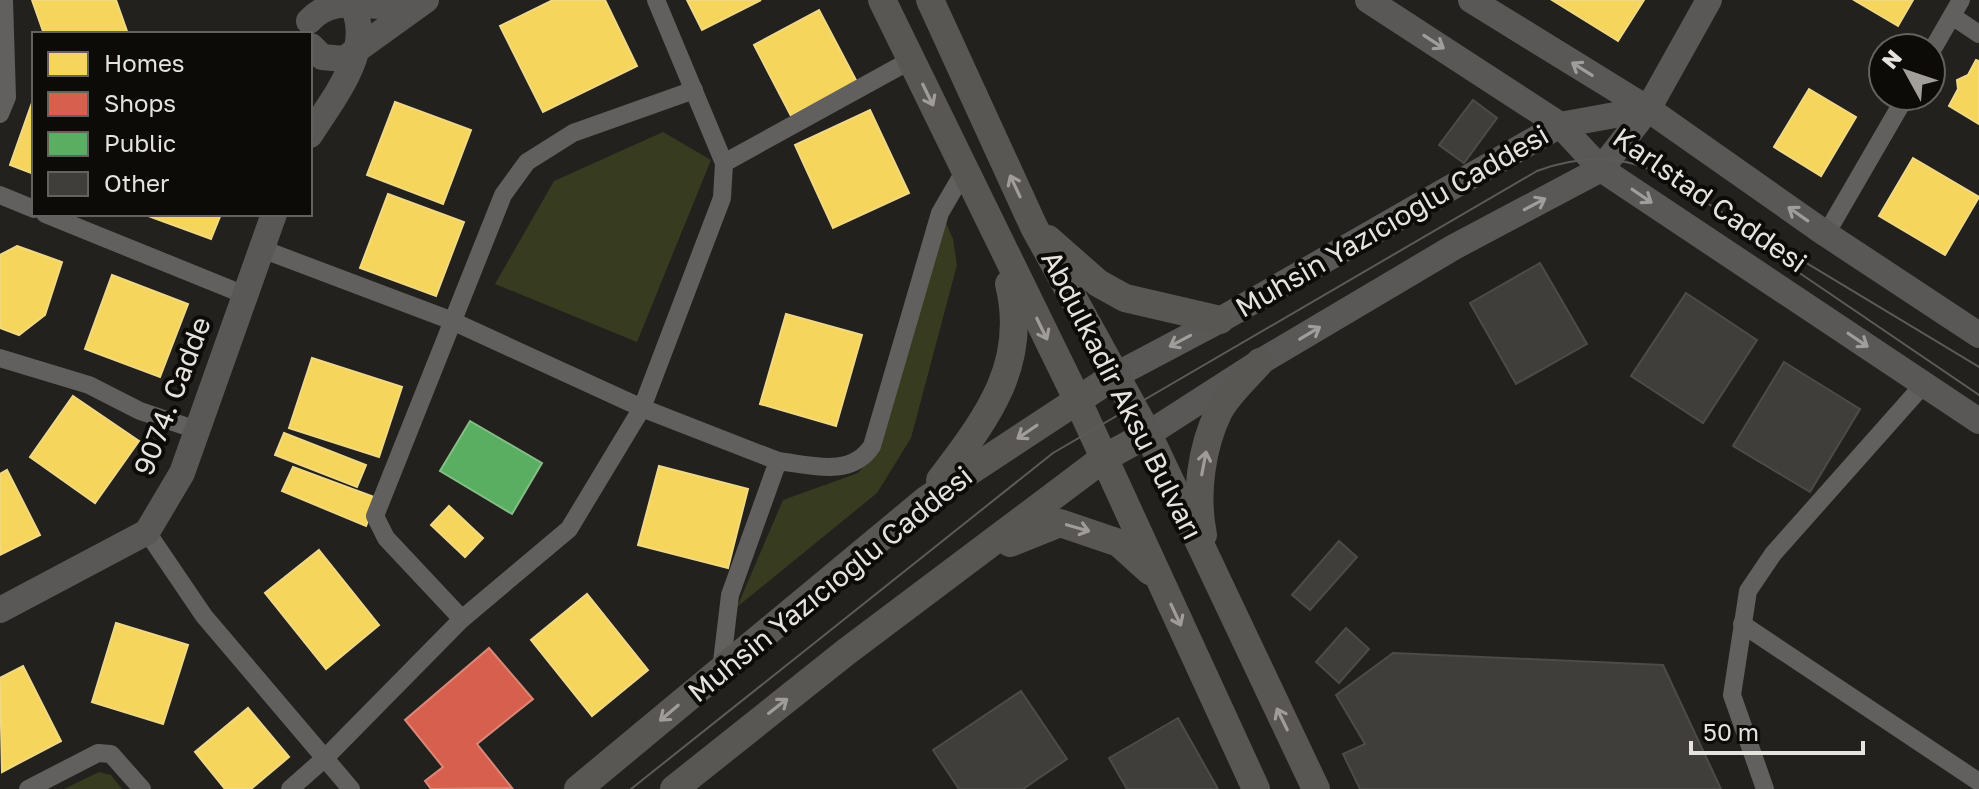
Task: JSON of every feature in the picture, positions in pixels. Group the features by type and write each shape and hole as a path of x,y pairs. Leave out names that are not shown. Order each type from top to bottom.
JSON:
{"main road":[{"name":"Abdulkadir Aksu Bulvarı","path":"882,0 1077,399 1256,789"},
{"name":"Abdulkadir Aksu Bulvarı","path":"930,0 1034,227 1148,434 1316,789"},
{"path":"1034,227 1098,283 1125,298 1220,320"},
{"path":"926,500 997,400 1010,360 1016,314 996,232"},
{"path":"1210,567 1199,517 1200,482 1206,449 1220,409 1260,362"},
{"name":"Muhsin Yazıcıoğlu Caddesi","path":"578,789 926,500 1116,375"},
{"name":"Muhsin Yazıcıoğlu Caddesi","path":"674,789 846,652 1104,458 1148,434"},
{"path":"956,572 1033,531 1060,523 1119,543 1161,581"}],"street":[{"path":"0,114 7,97 4,0"},
{"path":"290,789 325,758 462,619 569,529 642,408 722,198 724,163 656,0"},
{"name":"Karlstad Caddesi","path":"1368,0 1560,125 1601,169 1979,421"},
{"name":"Karlstad Caddesi","path":"1471,0 1648,109 1826,234 1979,335"},
{"path":"1648,109 1709,0"},
{"path":"309,32 328,4 350,2 383,7 424,1"},
{"path":"312,40 322,57 334,61 355,52 424,1"},
{"path":"312,132 340,88 361,39 350,2"},
{"path":"1942,32 1956,8 1979,34"},
{"path":"724,163 911,60"},
{"path":"462,619 386,538 375,516 450,320 503,195 527,162 573,133 694,90"},
{"name":"Muhsin Yazıcıoğlu Caddesi","path":"1116,375 1220,320 1560,125 1648,109"},
{"name":"Muhsin Yazıcıoğlu Caddesi","path":"1148,434 1260,362 1454,247 1601,169 1648,109"},
{"path":"1826,234 1897,112"},
{"path":"262,249 450,320 642,408 778,461 846,467 863,460 868,453 940,213 965,170"},
{"path":"0,195 32,208"},
{"path":"50,216 245,295"},
{"name":"9074. Cadde","path":"147,532 182,473 273,216"},
{"path":"0,358 89,385 140,411 197,430"},
{"path":"1765,789 1732,695 1748,591 1773,554 1924,384"},
{"path":"721,670 730,595 778,461"},
{"path":"0,610 147,532 204,616 351,789"},
{"path":"1742,624 1979,782"},
{"path":"28,789 98,753 111,754 142,789"}],"green space":[{"path":"663,132 711,160 637,342 495,284 554,181"},
{"path":"944,218 953,239 957,265 911,438 877,493 737,607 783,500 858,473 872,456"},
{"path":"99,772 111,775 122,789 64,789"}],"building: Homes":[{"path":"32,0 116,0 127,32 43,32"},
{"path":"553,0 605,0 637,66 543,112 500,26"},
{"path":"687,0 761,0 702,30"},
{"path":"1552,0 1644,0 1618,41"},
{"path":"1854,0 1913,0 1898,26"},
{"path":"819,10 857,82 791,116 754,45"},
{"path":"1976,60 1979,61 1979,124 1949,106 1958,89 1957,80 1968,75"},
{"path":"1809,89 1856,117 1821,176 1774,147"},
{"path":"395,102 471,130 443,204 367,175"},
{"path":"32,103 32,173 10,165"},
{"path":"870,110 909,193 833,228 795,145"},
{"path":"1913,158 1979,197 1945,255 1879,216"},
{"path":"388,194 464,222 436,296 360,268"},
{"path":"148,216 220,216 211,239"},
{"path":"17,246 62,262 45,315 19,335 0,328 0,255"},
{"path":"112,275 188,304 160,377 85,349"},
{"path":"786,314 862,335 836,426 760,404"},
{"path":"312,358 402,387 379,457 289,428"},
{"path":"73,396 139,441 95,503 30,457"},
{"path":"284,433 366,465 357,487 275,455"},
{"path":"659,466 748,489 728,568 638,545"},
{"path":"293,467 377,498 366,526 282,491"},
{"path":"7,470 40,535 0,555 0,474"},
{"path":"449,506 483,538 465,557 431,525"},
{"path":"319,550 379,625 326,669 265,593"},
{"path":"587,594 648,670 592,716 531,640"},
{"path":"116,623 188,645 163,724 92,702"},
{"path":"23,666 61,741 2,772 0,678"},
{"path":"248,708 289,757 251,789 225,789 195,752"}],"building: Shops":[{"path":"489,648 533,699 477,744 512,788 431,789 425,781 443,767 405,720"}],"building: Public":[{"path":"470,421 542,463 512,514 440,471"}],"building: Other":[{"path":"1473,100 1497,118 1464,163 1439,145"},
{"path":"1540,263 1587,344 1516,384 1470,303"},
{"path":"1686,293 1757,340 1703,423 1631,376"},
{"path":"1784,362 1860,409 1810,492 1733,446"},
{"path":"1339,541 1357,557 1310,610 1292,595"},
{"path":"1346,628 1369,649 1339,683 1316,662"},
{"path":"1393,653 1663,665 1721,789 1360,789 1343,754 1365,744 1336,695"},
{"path":"1021,691 1067,759 1023,789 959,789 933,750"},
{"path":"1178,718 1218,789 1127,789 1109,758"}],"tram line":[{"path":"631,789 1053,453 1537,171 1551,166 1594,159 1623,161 1652,170 1979,367"},
{"path":"1773,255 1979,395"}]}
